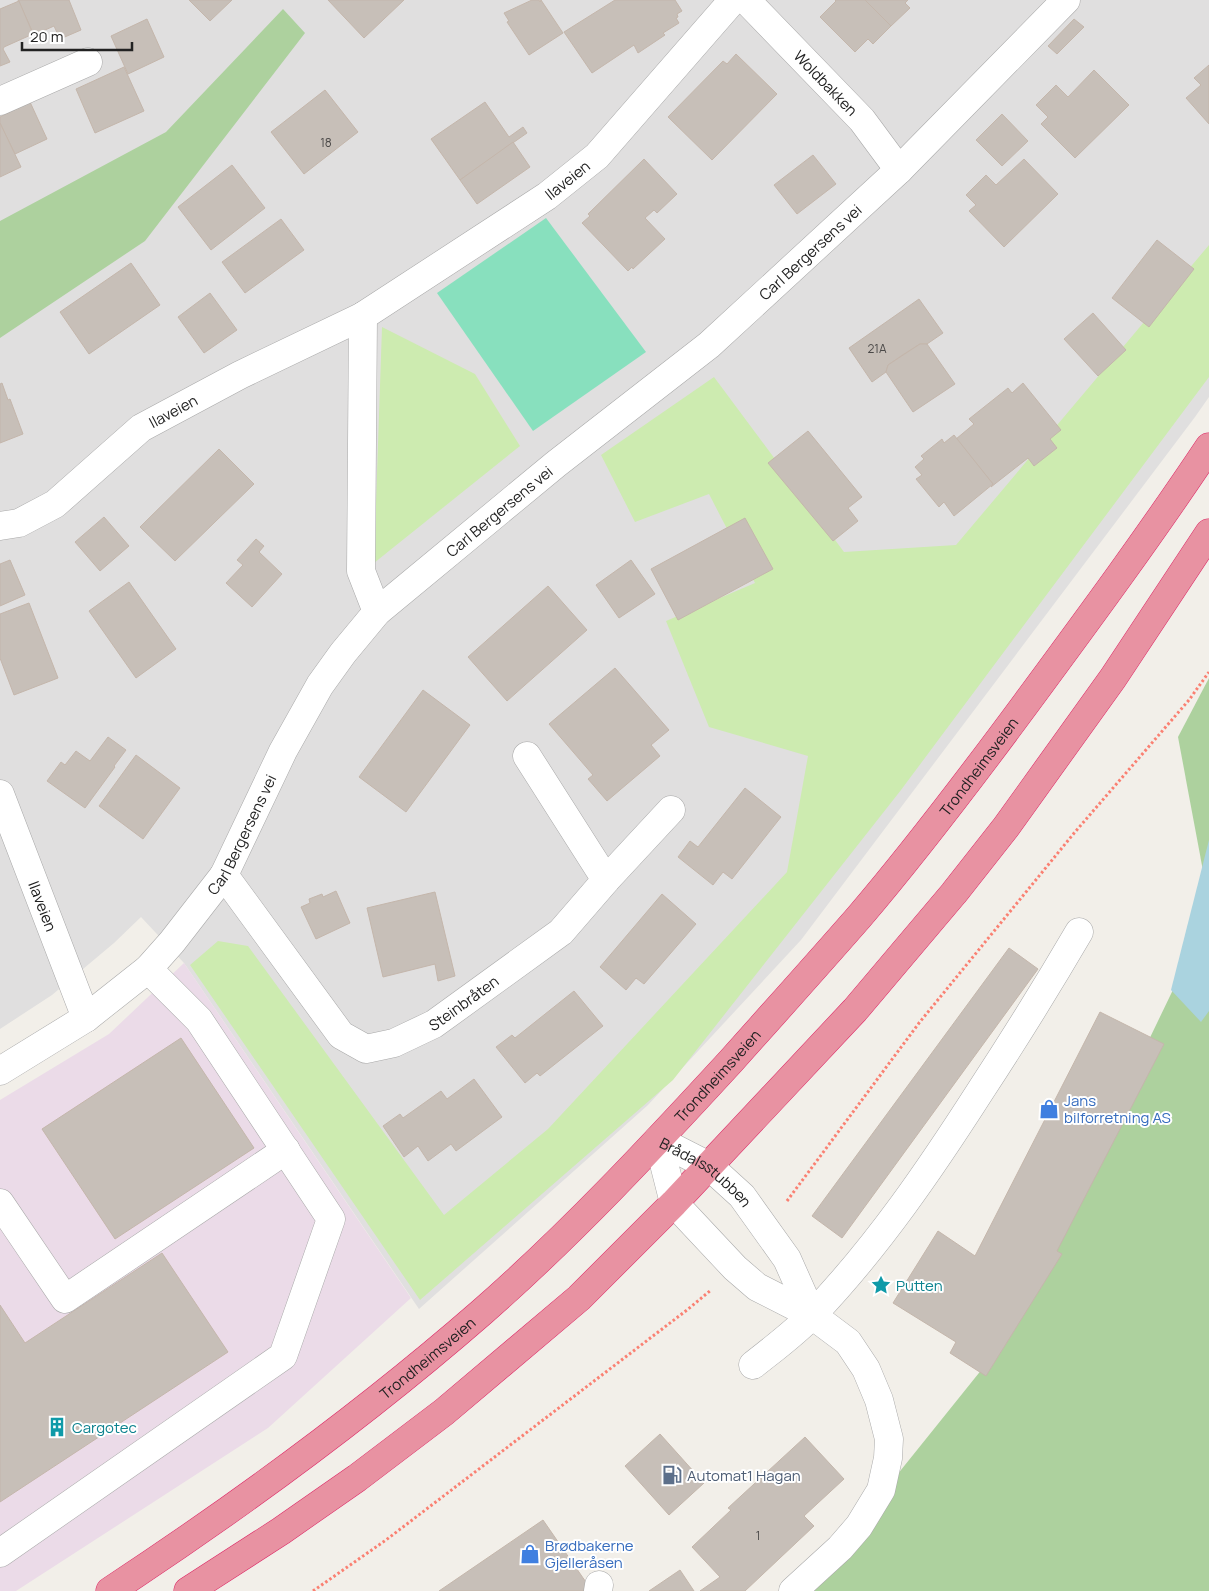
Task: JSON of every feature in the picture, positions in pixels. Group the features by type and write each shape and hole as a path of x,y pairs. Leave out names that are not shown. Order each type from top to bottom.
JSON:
{"highway":[{"name":"Trondheimsveien","path":"110,1591 258,1489 414,1368 483,1311 540,1258 658,1140 861,914 951,802 1070,645 1136,554 1209,447"},
{"path":"188,1591 350,1484 444,1412 579,1298 674,1204 855,1010 954,893 1006,827 1113,678 1209,534"}],"street":[{"name":"Ilaveien","path":"0,526 19,523 55,504 141,428 240,375 363,316 546,196 597,156 733,0"},
{"name":"Woldbakken","path":"746,0 862,120 900,170"},
{"name":"Carl Bergersens vei","path":"0,1071 86,1018 148,969 224,875 283,751 320,685 343,653 377,612 556,464 709,344 900,170 1066,0"},
{"path":"0,101 88,62"},
{"path":"363,316 361,571 377,612"},
{"path":"528,756 606,880"},
{"name":"Ilaveien","path":"0,794 86,1018"},
{"name":"Steinbråten","path":"224,875 341,1035 366,1049 394,1043 434,1024 561,932 671,810"},
{"path":"753,1365 812,1315 856,1266 889,1224 948,1141 1079,932"},
{"path":"0,1554 283,1356 332,1219 200,1020 148,969"},
{"name":"Brådalsstubben","path":"658,1140 709,1166 742,1196 787,1259 812,1315"},
{"name":"Brådalsstubben","path":"658,1140 674,1204 735,1268 757,1287 812,1315 848,1342 866,1369 879,1400 889,1439 888,1458 881,1490 859,1526 840,1548 793,1591"},
{"path":"0,1203 65,1299 286,1150"}],"path":[{"path":"784,1206 918,1023 1075,832 1189,700 1209,672"},
{"path":"313,1591 386,1540 687,1310 713,1288"}],"shaded area":[{"path":"0,0 1209,0 1209,397 801,940 648,1105 419,1309 184,963 141,917 114,943 52,995 0,1029"},
{"path":"184,963 411,1298 268,1428 16,1591 0,1591 0,1100 109,1034"}],"green space":[{"path":"283,9 305,33 145,241 0,338 0,221 166,132"},
{"path":"546,218 646,352 533,431 437,293"},
{"path":"1209,245 1209,377 901,790 673,1080 420,1300 190,965 218,941 248,946 444,1215 548,1129 787,872 808,756 709,727 666,621 755,583 709,494 635,522 601,455 714,377 844,552 956,545"},
{"path":"382,327 475,374 520,446 374,563"},
{"path":"1209,678 1209,903 1178,737"},
{"path":"1209,915 1209,1591 794,1591 864,1516 1003,1343"}],"water":[{"path":"1209,840 1209,1011 1201,1022 1171,990"}],"building":[{"path":"18,0 69,0 81,30 60,39 54,26 34,35"},
{"path":"189,0 232,0 210,21"},
{"path":"328,0 404,0 364,38"},
{"path":"532,0 539,0 540,2 541,0 563,33 529,55 507,22 509,21 504,13"},
{"path":"615,0 675,0 682,11 677,14 678,17 676,18 679,23 638,53 634,45 592,73 564,32"},
{"path":"835,0 865,0 891,26 873,44 868,39 855,52 820,17"},
{"path":"865,0 908,0 905,3 910,8 891,26"},
{"path":"19,1 33,34 4,47 3,49 10,62 0,66 0,9"},
{"path":"147,19 164,57 128,74 111,36"},
{"path":"1074,19 1084,27 1057,54 1048,46"},
{"path":"736,54 777,94 712,160 668,117 723,61 727,64"},
{"path":"1209,65 1209,124 1186,98 1201,85 1194,78"},
{"path":"124,67 144,111 95,133 76,89"},
{"path":"1094,70 1129,105 1075,158 1041,124 1048,117 1036,105 1056,85 1068,97"},
{"path":"325,90 358,132 304,174 271,132"},
{"path":"30,102 47,139 15,154 0,123 0,117"},
{"path":"485,102 509,137 523,127 527,133 460,180 431,139"},
{"path":"1002,114 1028,141 1002,166 976,140"},
{"path":"0,123 21,167 0,177"},
{"path":"513,142 530,167 477,204 460,180"},
{"path":"813,155 836,184 797,214 774,185"},
{"path":"644,159 677,194 657,213 654,210 645,218 665,239 633,269 632,267 628,271 582,223 590,216 588,214"},
{"path":"1024,159 1058,194 1004,247 969,211 976,205 966,195 986,175 996,185"},
{"path":"232,165 265,208 211,250 178,207"},
{"path":"281,219 304,250 245,293 222,262"},
{"path":"1157,240 1194,269 1149,327 1112,298"},
{"path":"131,263 160,305 89,354 60,312"},
{"path":"210,293 237,330 204,353 178,317"},
{"path":"919,299 943,333 927,344 920,344 888,365 886,372 872,382 849,348"},
{"path":"1093,313 1126,350 1098,376 1064,339"},
{"path":"920,344 927,344 955,384 913,412 886,372 888,365"},
{"path":"2,383 23,434 0,443 0,384"},
{"path":"1023,383 1061,430 1050,439 1057,448 1034,466 1028,458 991,487 993,484 956,439 974,424 969,419 1008,388 1012,393"},
{"path":"808,431 862,497 848,508 858,521 833,541 768,463"},
{"path":"954,435 993,484 954,516 944,502 939,507 916,479 922,475 915,467 924,459 921,456 942,439 944,443"},
{"path":"219,449 254,484 175,561 140,527"},
{"path":"104,517 129,546 100,571 75,542"},
{"path":"745,518 773,569 678,620 651,569"},
{"path":"256,539 264,546 259,552 282,574 252,607 226,583 243,565 237,560"},
{"path":"10,560 25,595 0,606 0,564"},
{"path":"631,560 655,594 619,618 596,585"},
{"path":"129,582 176,649 136,678 89,611"},
{"path":"548,586 587,630 507,701 468,657"},
{"path":"29,603 58,678 14,695 0,658 0,614"},
{"path":"615,668 669,730 651,745 660,756 607,801 588,779 593,775 549,724"},
{"path":"423,690 470,725 406,812 359,777"},
{"path":"108,737 126,750 85,808 47,781 61,762 65,765 76,751 90,761"},
{"path":"136,755 180,788 143,839 99,806"},
{"path":"745,788 781,817 732,879 723,872 713,885 678,857 690,841 698,847"},
{"path":"336,891 350,923 316,939 301,907 310,903 309,899 322,894 323,897"},
{"path":"435,892 455,976 438,981 435,964 383,977 367,908"},
{"path":"662,894 696,924 644,984 636,978 626,990 600,967"},
{"path":"1009,948 1038,969 842,1238 812,1216"},
{"path":"574,991 603,1026 540,1076 537,1073 525,1083 496,1047 512,1035 515,1038"},
{"path":"1100,1012 1164,1044 1057,1251 1062,1254 986,1376 950,1353 956,1342 893,1303 938,1231 975,1256"},
{"path":"181,1038 254,1148 115,1239 42,1129"},
{"path":"474,1079 502,1117 456,1151 451,1144 428,1161 418,1146 404,1157 383,1126 400,1114 403,1118 441,1091 447,1099"},
{"name":"Cargotec","path":"162,1253 228,1352 0,1502 0,1305 25,1343"},
{"path":"660,1434 704,1483 669,1515 625,1466"},
{"path":"805,1437 844,1479 804,1516 814,1526 745,1591 700,1591 720,1577 692,1547 731,1510 728,1508"},
{"name":"Brødbakerne Gjelleråsen","path":"543,1520 590,1588 586,1591 439,1591"},
{"path":"680,1570 694,1591 649,1591"}],"place":[{"name":"Jans bilforretning AS","path":"1049,1109"},
{"name":"Putten","path":"881,1285"},
{"name":"Cargotec","path":"57,1427"},
{"name":"Automat1 Hagan","path":"672,1475"},
{"name":"Brødbakerne Gjelleråsen","path":"530,1554"}]}
